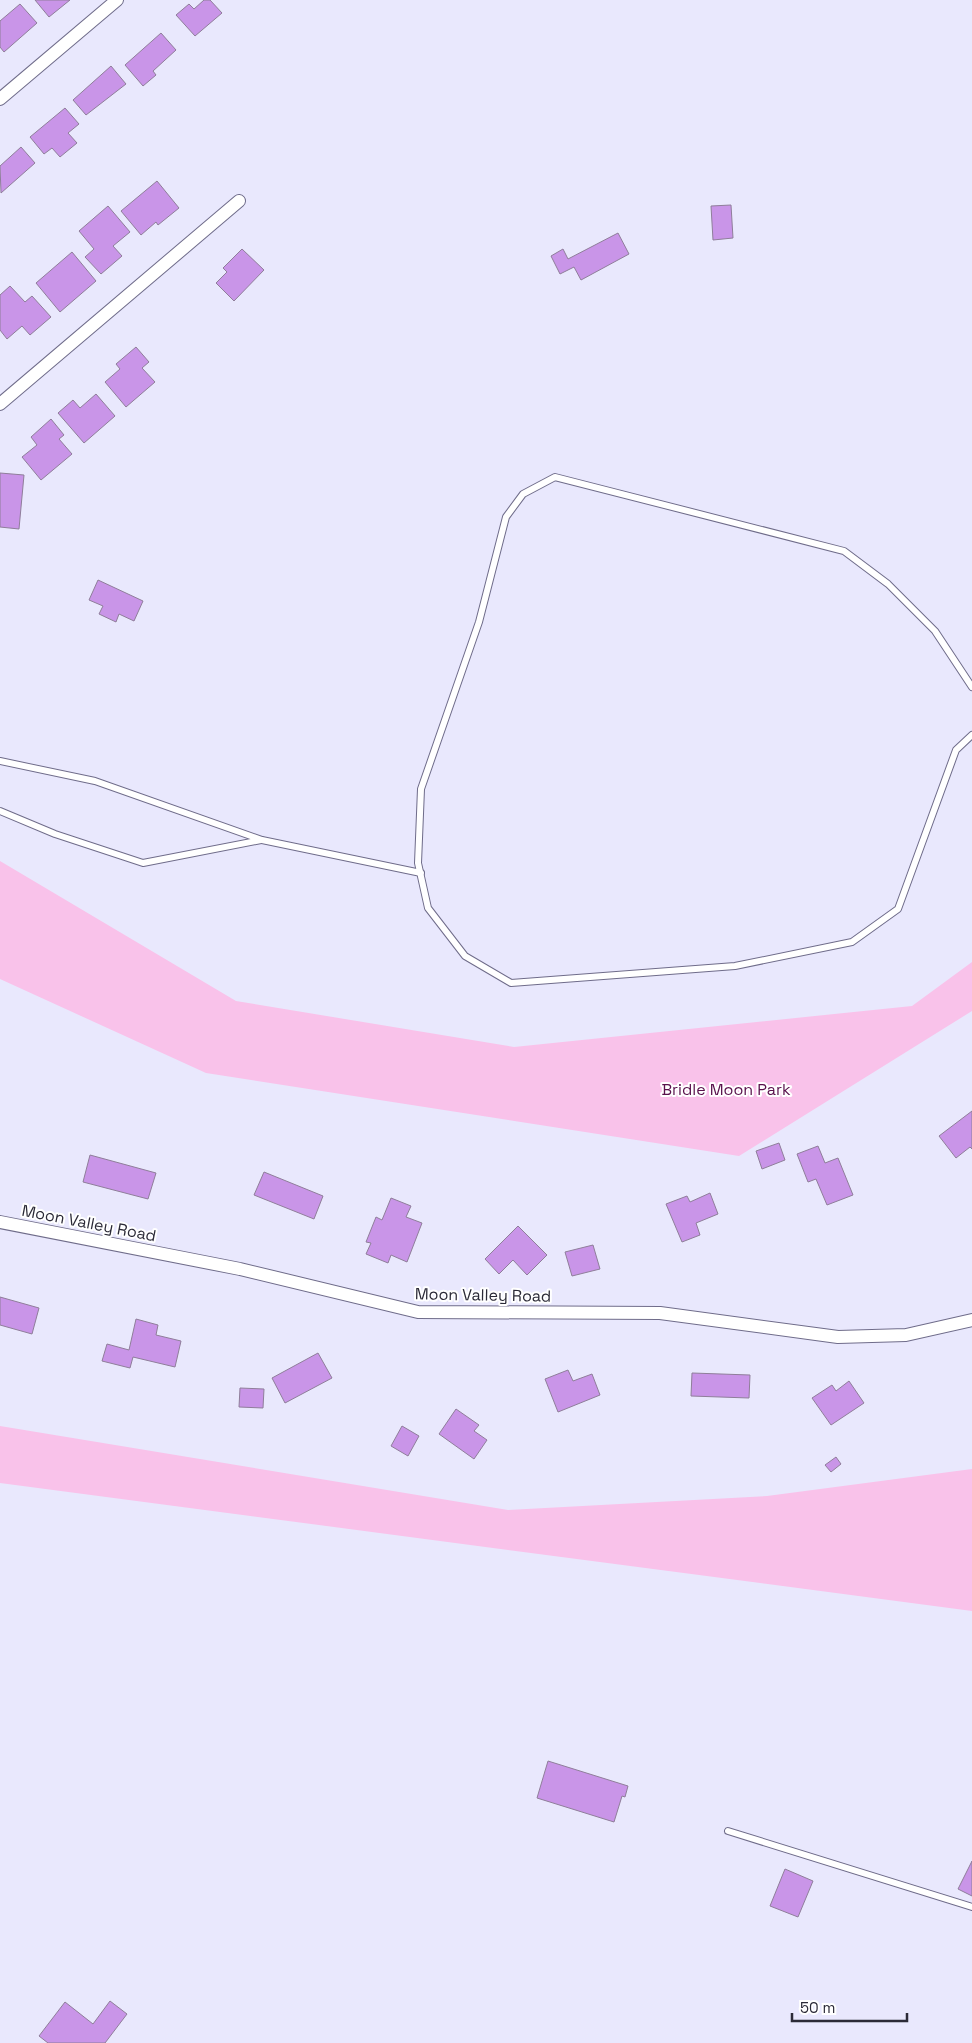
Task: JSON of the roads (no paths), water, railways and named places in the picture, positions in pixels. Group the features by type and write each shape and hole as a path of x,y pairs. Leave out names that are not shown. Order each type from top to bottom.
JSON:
{"street":[{"path":"0,99 117,0"},
{"path":"0,404 239,201"},
{"name":"Moon Valley Road","path":"0,1222 240,1269 418,1312 660,1313 838,1337 906,1335 972,1320"}],"lane":[{"path":"972,686 935,631 888,584 844,551 556,477 523,494 506,517 479,622 421,789 418,864 428,908 465,956 511,983 735,966 852,942 898,909 956,750 972,735"},
{"path":"0,761 95,781 262,840 420,873"},
{"path":"0,811 54,834 143,863 262,840"},
{"path":"728,1831 972,1907"}],"park label":[{"name":"Bridle Moon Park","path":"726,1089"}]}
